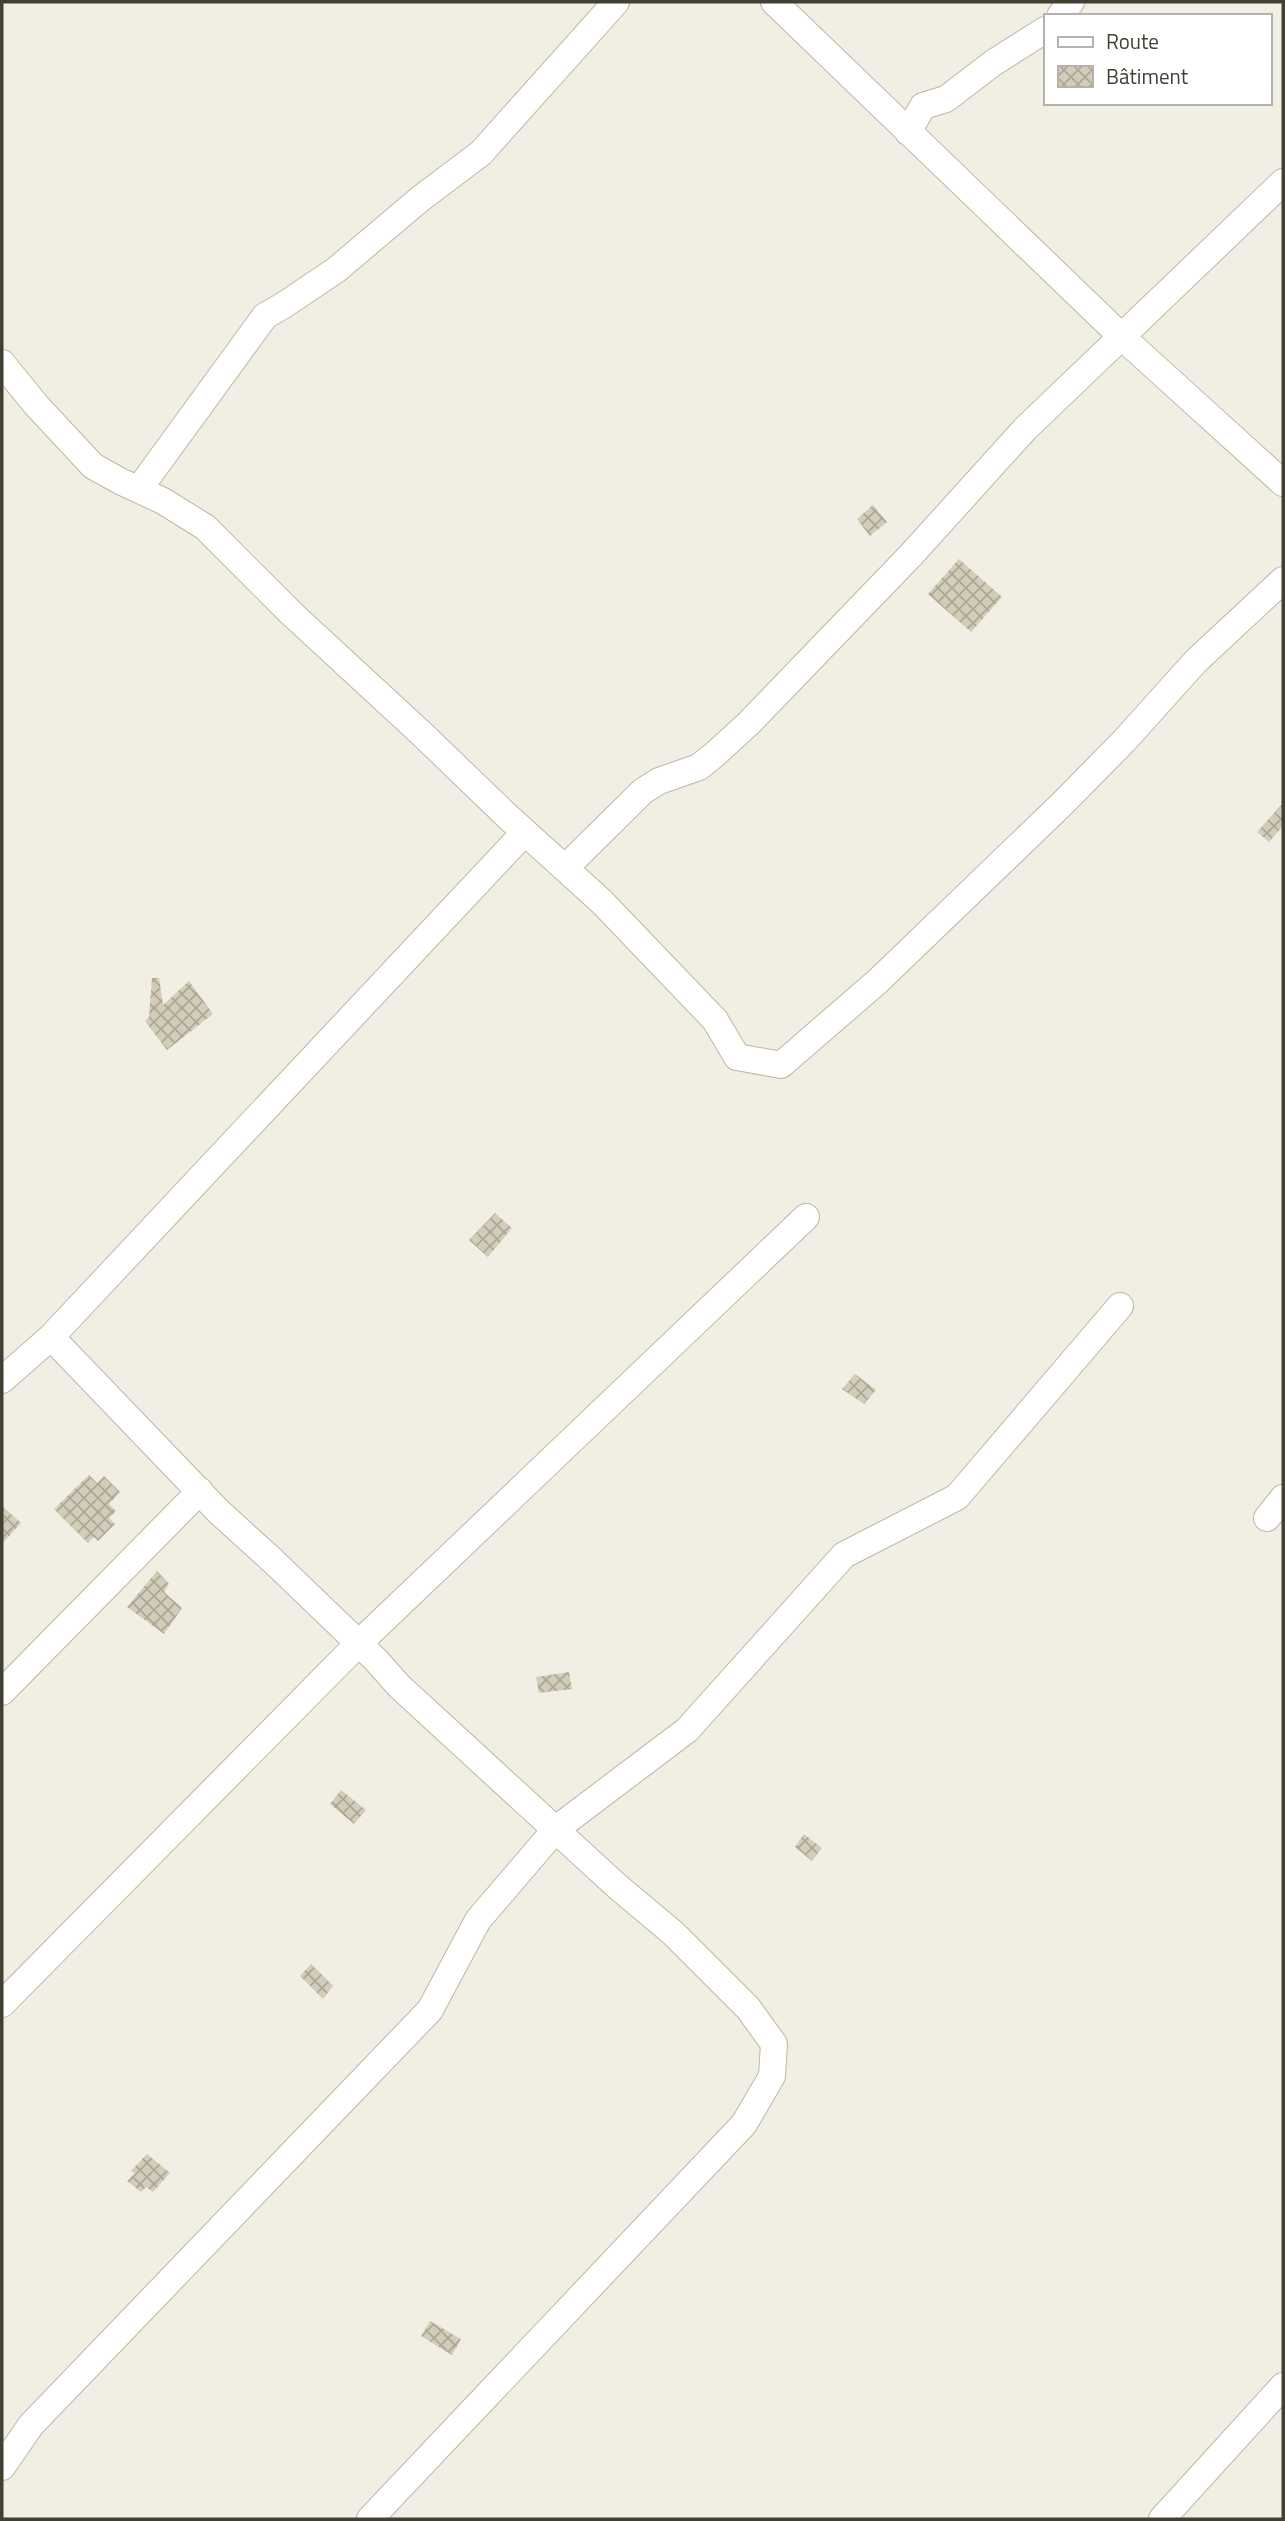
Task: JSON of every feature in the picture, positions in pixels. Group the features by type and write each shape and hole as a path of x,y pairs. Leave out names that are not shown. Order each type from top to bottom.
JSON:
{"street":[{"path":"139,489 265,316 336,270 420,199 481,153 616,2"},
{"path":"774,2 1122,337 1283,482"},
{"path":"908,132 923,106 946,99 993,63 1044,31"},
{"path":"565,868 643,791 659,781 699,767 715,755 794,678 911,555 1025,429 1283,182"},
{"path":"2,363 37,406 93,466 181,511 205,527 292,614 602,902 715,1020 737,1057 781,1065 898,963 1115,750 1196,661 1283,580"},
{"path":"2,1380 51,1337 525,832"},
{"path":"2,2004 358,1644 806,1217"},
{"path":"2,2467 31,2426 430,2010 478,1920 556,1829 687,1730 844,1555 957,1497 1120,1306"},
{"path":"51,1337 200,1491 399,1686 618,1887 673,1933 748,2008 774,2044 772,2076 744,2124 370,2519"},
{"path":"2,1692 200,1491"},
{"path":"1162,2519 1283,2386"}],"building":[{"path":"873,505 887,522 870,536 857,519"},
{"path":"959,559 1002,597 971,632 928,594"},
{"path":"1283,803 1283,826 1269,842 1257,832"},
{"path":"152,978 159,978 163,1005 189,981 213,1014 167,1050 145,1021 149,1017"},
{"path":"495,1213 512,1228 488,1257 469,1240"},
{"path":"855,1374 876,1390 864,1404 842,1389"},
{"path":"89,1475 97,1483 104,1476 120,1492 109,1504 116,1511 109,1518 115,1524 98,1541 94,1537 88,1543 54,1509"},
{"path":"2,1506 21,1523 2,1544"},
{"path":"157,1571 169,1584 164,1592 182,1608 164,1634 127,1607"},
{"path":"569,1672 572,1689 539,1693 536,1677"},
{"path":"341,1790 366,1810 354,1824 330,1804"},
{"path":"804,1834 822,1848 812,1861 795,1847"},
{"path":"311,1964 333,1986 323,1999 300,1976"},
{"path":"147,2154 170,2173 153,2192 146,2187 141,2192 127,2181 135,2173 131,2171"},
{"path":"430,2321 461,2339 452,2355 421,2336"}]}
